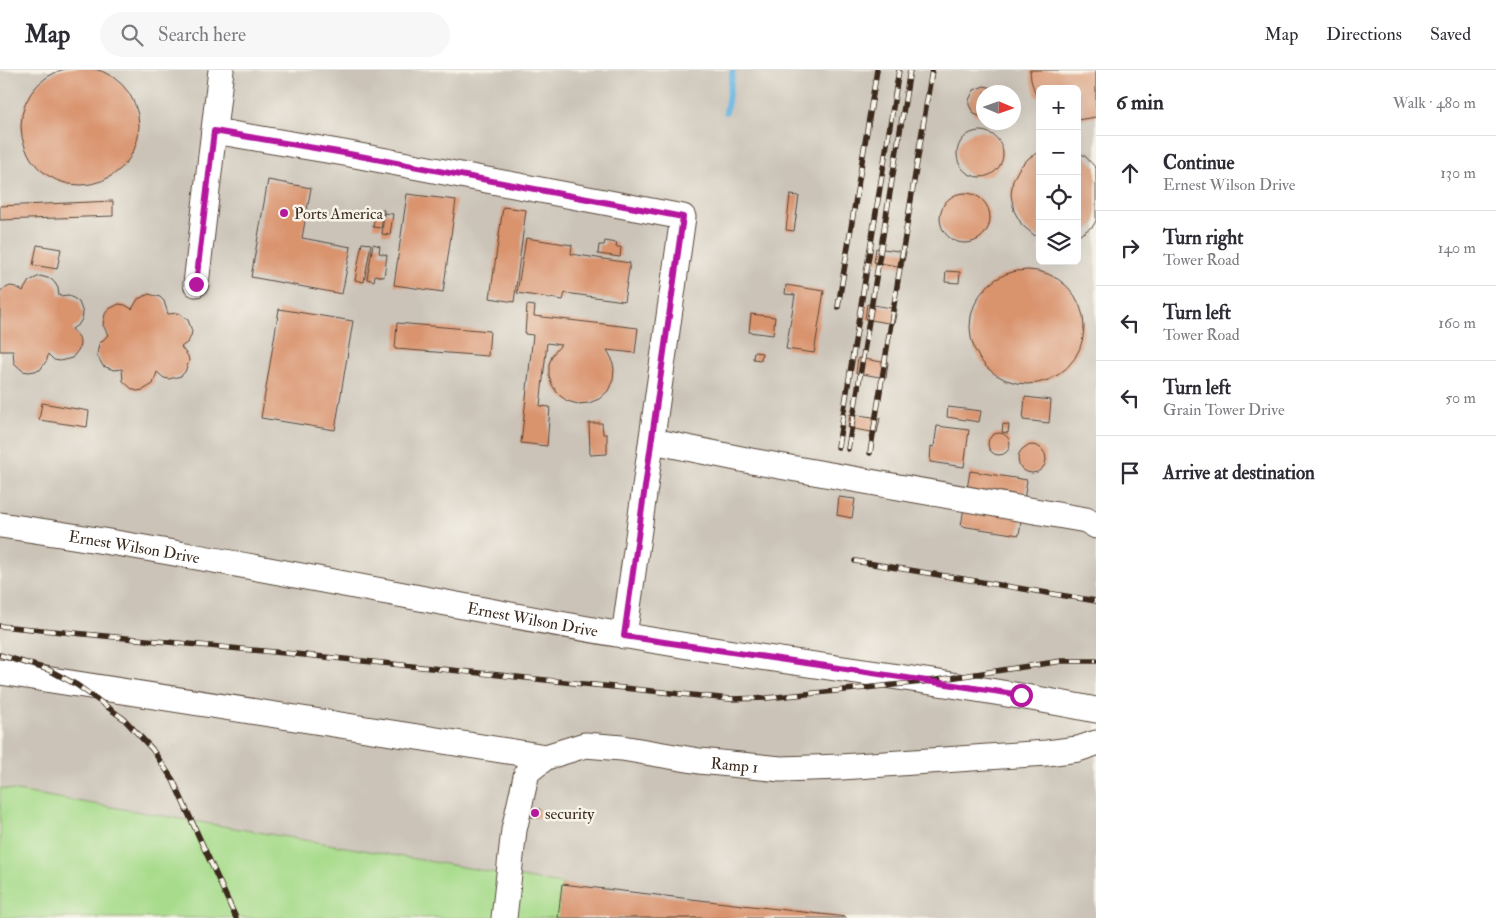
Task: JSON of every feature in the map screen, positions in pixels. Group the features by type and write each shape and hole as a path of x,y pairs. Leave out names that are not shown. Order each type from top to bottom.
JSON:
{"lane":[{"path":"196,284 221,70"},
{"path":"214,131 344,153 683,217 653,441 624,636"},
{"path":"653,441 751,461 1086,520 1096,526"},
{"name":"Ernest Wilson Drive","path":"0,525 119,542 624,636 1021,695 1096,710"},
{"path":"0,672 546,757"},
{"name":"Ramp 1","path":"504,918 514,830 527,772 546,757 585,745 622,748 700,760 781,769 841,767 1047,753 1078,749 1096,743"}],"shaded area":[{"path":"0,70 1096,70 1096,918 0,918"}],"green space":[{"path":"0,788 562,884 558,918 0,918"}],"building":[{"path":"80,67 103,71 122,84 135,103 139,126 135,149 122,168 103,181 80,185 57,181 38,168 25,149 21,126 25,103 38,84 57,71"},
{"path":"1030,70 1096,70 1096,117 1081,119 1081,85 1036,85 1036,96"},
{"path":"976,89 976,115 969,105 969,100"},
{"path":"980,131 993,135 999,141 1003,154 999,167 993,173 980,177 967,173 961,167 957,154 961,141 967,135"},
{"path":"1036,154 1036,236 1022,225 1014,211 1011,195 1013,180 1020,167"},
{"path":"1081,154 1096,168 1096,221 1093,226 1081,234"},
{"name":"Ports America","path":"268,180 311,188 302,238 351,247 342,294 251,277"},
{"path":"965,193 975,195 983,200 988,208 990,218 988,228 983,236 975,241 965,243 955,241 947,236 942,228 940,218 942,208 947,200 955,195"},
{"path":"407,194 456,200 443,292 394,285"},
{"path":"790,195 799,196 794,231 786,230"},
{"path":"113,201 113,216 0,220 0,206"},
{"path":"503,207 526,210 514,302 490,298"},
{"path":"376,209 384,210 381,228 373,227"},
{"path":"384,213 393,214 390,235 382,234"},
{"path":"526,238 572,245 571,254 630,263 624,301 565,293 563,300 517,293"},
{"path":"605,241 617,243 616,247 621,247 620,257 598,254 599,245 604,245"},
{"path":"362,243 371,244 364,282 355,280"},
{"path":"373,244 380,246 379,253 387,255 384,277 375,275 374,281 367,279"},
{"path":"37,245 61,249 57,269 33,265"},
{"path":"876,248 906,252 903,267 874,262"},
{"path":"1027,270 1049,274 1059,279 1075,295 1080,305 1084,327 1080,349 1075,359 1059,375 1049,380 1027,384 1005,380 995,375 979,359 974,349 970,327 974,305 979,295 995,279 1005,274"},
{"path":"946,271 960,272 959,283 945,282"},
{"path":"40,276 51,279 55,283 59,296 69,295 79,302 83,313 82,319 72,329 79,337 80,343 79,349 72,358 60,361 54,360 48,354 47,360 40,370 29,372 23,371 14,363 13,351 0,351 0,291 10,286 23,291 29,281"},
{"path":"786,285 824,291 814,353 786,349 795,295 785,294"},
{"path":"149,294 160,297 164,301 168,314 179,313 188,320 192,331 191,336 188,342 181,347 188,356 189,361 185,372 181,376 169,379 164,378 157,372 153,384 137,391 123,381 122,369 114,370 103,366 97,355 99,344 108,335 103,325 105,314 109,309 119,304 132,309 138,299"},
{"path":"867,304 897,309 894,324 865,319"},
{"path":"527,305 535,306 534,316 638,328 635,353 607,350 612,359 614,369 613,380 608,391 599,399 589,403 578,404 567,401 558,394 552,385 549,375 549,364 553,354 561,345 547,343 540,406 550,407 547,446 521,443 533,335 525,334"},
{"path":"279,309 353,321 335,430 261,418"},
{"path":"751,314 775,317 773,335 749,332"},
{"path":"397,323 490,331 488,356 395,349"},
{"path":"754,352 762,353 761,360 753,359"},
{"path":"858,358 888,363 886,378 856,373"},
{"path":"1025,397 1051,400 1049,423 1023,420"},
{"path":"42,403 89,411 87,427 39,420"},
{"path":"948,407 981,411 979,422 947,417"},
{"path":"850,414 880,418 877,433 848,428"},
{"path":"589,423 602,423 603,434 607,434 607,454 590,455"},
{"path":"1003,424 1009,425 1008,433 1002,432"},
{"path":"937,426 969,430 964,467 930,462 931,446 934,447"},
{"path":"999,433 1007,436 1010,444 1007,452 999,455 991,452 988,444 991,436"},
{"path":"1032,445 1042,449 1046,459 1042,469 1032,473 1022,469 1018,459 1022,449"},
{"path":"970,471 1027,480 1019,535 961,526"},
{"path":"839,497 855,499 852,518 837,515"},
{"name":"security","path":"532,809 540,809 539,818 531,817"},
{"path":"562,884 846,917 846,918 558,918"}],"waterway":[{"path":"726,112 733,70"}],"railway":[{"path":"838,307 877,70"},
{"path":"838,447 899,70"},
{"path":"848,449 910,70"},
{"path":"870,453 932,70"},
{"path":"855,561 1096,601"},
{"path":"0,626 730,699 767,698 923,682 1062,661 1096,661"},
{"path":"0,655 49,670 77,685 124,719 152,749 173,780 236,918"}],"place":[{"name":"Ports America","path":"284,213"},
{"name":"security","path":"535,813"}],"route":[{"path":"196,284 214,131 344,153 683,217 624,636 923,682 1021,695"}]}
